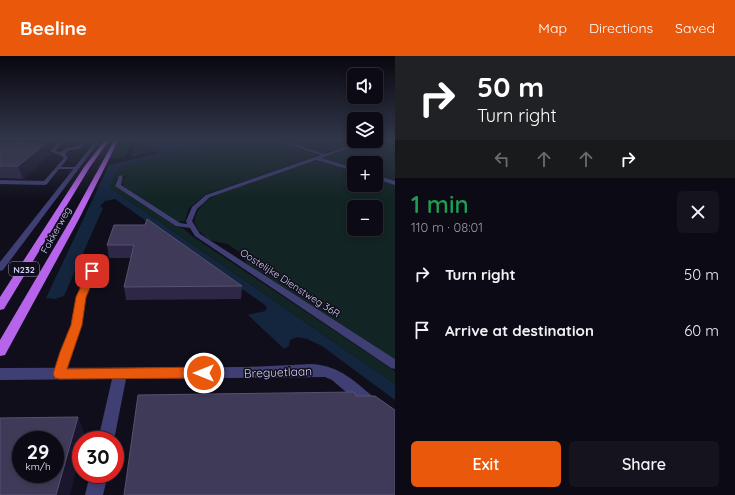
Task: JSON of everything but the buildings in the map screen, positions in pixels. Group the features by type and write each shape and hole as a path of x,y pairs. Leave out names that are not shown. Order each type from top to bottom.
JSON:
{"main road":[{"name":"Fokkerweg","path":"0,306 93,159"},
{"name":"Fokkerweg","path":"0,351 75,219 106,159"}],"street":[{"name":"Fokkerweg","path":"0,268 83,159"},
{"name":"Breguetlaan","path":"0,374 246,373 312,370 326,371 336,376 383,413"},
{"path":"108,431 120,374"},
{"path":"94,495 97,483"}],"lane":[{"path":"0,182 46,183 65,159"},
{"path":"121,176 118,186 178,225 191,226 189,221 194,208 208,196 312,159"},
{"path":"321,159 347,168"},
{"path":"58,168 76,168"},
{"path":"383,179 395,183"},
{"name":"Oostelijke Dienstweg 36R","path":"191,226 197,235 395,365"},
{"path":"60,374 66,352 77,325 81,297 98,258"}],"shaded area":[{"path":"148,159 307,159 207,194 189,208 185,221 177,222 123,186 122,181 125,176 120,175 115,183 395,371 395,384 109,187 120,167"},
{"path":"324,159 347,159 347,167 324,160"},
{"path":"383,159 395,159 395,182 383,178"},
{"path":"314,160 347,169 347,192 383,192 383,180 395,184 395,359 247,264 241,253 227,244 209,240 199,231 194,221 200,207 212,196"}],"water":[{"path":"132,159 148,159 120,167 109,187 395,384 395,400 322,346 307,339 297,337 290,340 289,346 284,349 248,315 265,311 267,307 265,305 115,199 105,201 100,206 103,208 64,296 55,299 46,298 109,165"}],"route":[{"path":"92,271 81,297 77,325 66,352 60,374 204,373"}]}
